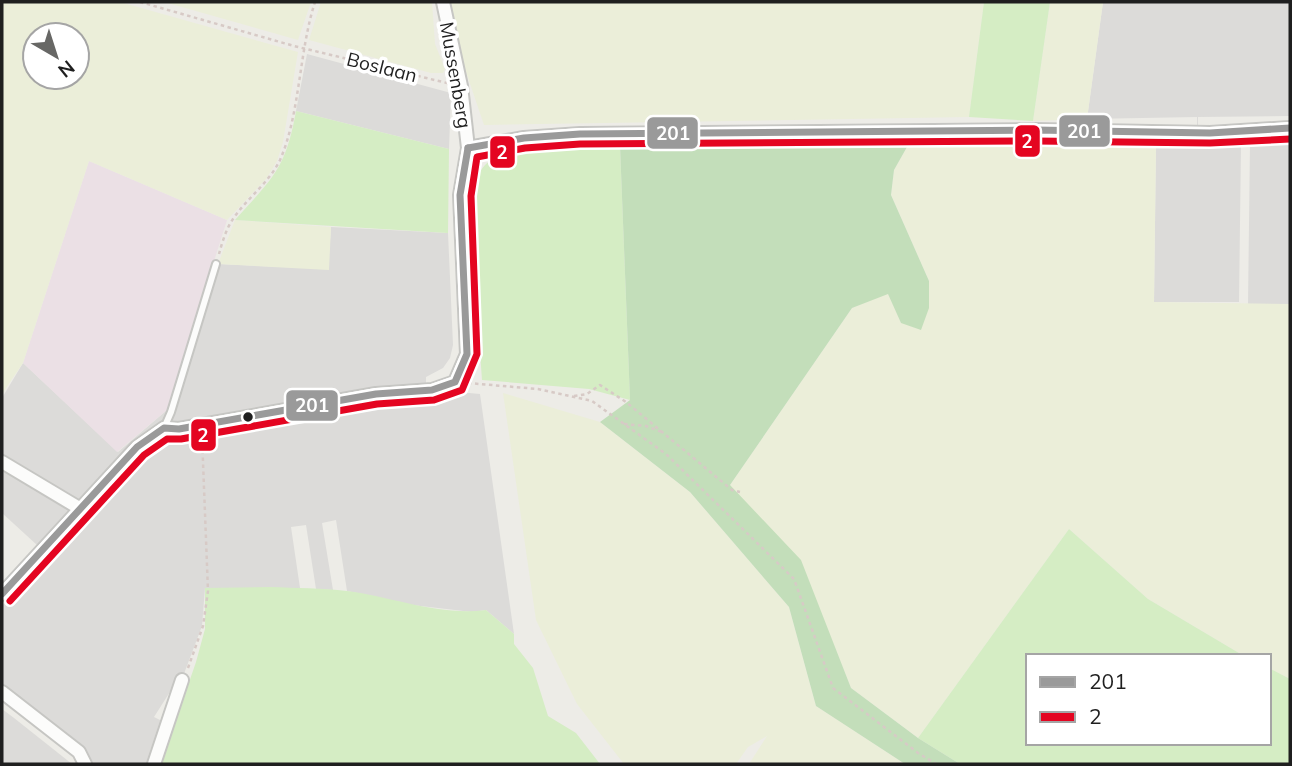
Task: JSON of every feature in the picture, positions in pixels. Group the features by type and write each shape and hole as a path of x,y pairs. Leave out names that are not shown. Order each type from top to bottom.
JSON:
{"street":[{"name":"Mussenberg","path":"443,2 461,86 468,148 460,195 467,354 455,382"},
{"path":"468,148 524,138 580,134 1022,130 1210,133 1290,128"},
{"path":"2,594 136,447 164,428 179,429 376,394 432,390 455,382"},
{"path":"2,462 79,508"},
{"path":"154,764 182,680"},
{"path":"2,692 79,752 85,764"}],"lane":[{"path":"164,428 216,264"}],"path":[{"name":"Boslaan","path":"140,2 303,47 461,86"},
{"path":"216,264 232,220 279,162 289,131 303,47 315,2"},
{"path":"455,382 538,389 592,401 666,454 794,579 834,688 936,764"},
{"path":"571,396 587,394 600,385 667,434 732,490 740,492"},
{"path":"624,424 646,426 667,434"},
{"path":"182,680 203,626 208,591 201,425"}],"shaded area":[{"path":"1103,2 1290,2 1290,124 1289,116 1198,117 1198,144 1241,144 1239,302 1154,302 1156,145 1197,144 1197,117 1087,119"},
{"path":"307,54 451,93 449,149 296,111"},
{"path":"1250,144 1290,144 1290,304 1248,304"},
{"path":"89,161 227,220 167,410 117,452 23,363"},
{"path":"331,227 448,233 453,345 450,358 443,368 426,377 426,397 480,394 514,634 486,610 472,612 412,605 347,591 336,520 322,523 333,590 316,589 306,525 291,527 300,588 205,588 202,626 182,679 175,684 154,717 162,721 150,751 150,764 92,764 74,740 2,686 2,606 57,544 47,534 37,545 2,513 2,469 19,480 25,467 2,454 2,398 23,363 118,452 167,410 175,410 218,264 328,269"},
{"path":"2,709 14,718 72,764 2,764"}],"green space":[{"path":"2,2 120,2 298,52 283,142 277,161 266,179 227,220 89,161 23,363 2,394"},
{"path":"164,2 311,2 298,40"},
{"path":"321,2 432,2 435,44 445,69 443,73 431,73 309,40"},
{"path":"450,2 984,2 969,117 484,125 462,60"},
{"path":"984,2 1050,2 1033,121 969,117"},
{"path":"1050,2 1103,2 1087,119 1033,121"},
{"path":"296,111 449,149 448,233 235,220 276,171 288,146"},
{"path":"546,145 620,146 630,400 589,389 482,380 470,208 473,190 484,166 492,159 502,154"},
{"path":"1156,145 1154,302 1290,304 1290,679 1271,669 1271,654 1241,654 1148,599 1069,529 918,738 851,688 831,638 730,485 852,308 888,293 901,323 929,281 891,195 894,170 907,147"},
{"path":"620,146 907,147 894,170 891,195 929,281 929,308 921,330 901,323 888,294 852,308 730,485 801,560 851,688 918,738 960,764 905,764 816,706 789,607 690,492 600,422 630,400"},
{"path":"235,220 331,227 329,270 218,264"},
{"path":"503,393 600,422 690,492 789,607 816,706 905,764 749,764 767,736 748,747 736,764 624,764 577,704 536,620"},
{"path":"1069,529 1148,599 1241,654 1026,654 1026,745 1271,745 1271,669 1290,679 1290,764 960,764 918,738"},
{"path":"271,587 347,591 451,610 486,610 514,634 514,644 533,668 548,716 576,733 600,764 161,764 205,629 205,588"}],"transit line":[{"name":"201","path":"468,148 524,138 580,134 1035,130 1210,133 1290,128"},
{"name":"2","path":"10,601 144,455 167,439 181,439 377,404 434,400 462,390 477,354 471,196 477,157 525,148 580,144 1035,141 1210,143 1290,139"},
{"name":"201","path":"2,594 137,447 164,428 179,429 376,394 432,390 455,382 467,354 460,195 468,148"}]}
